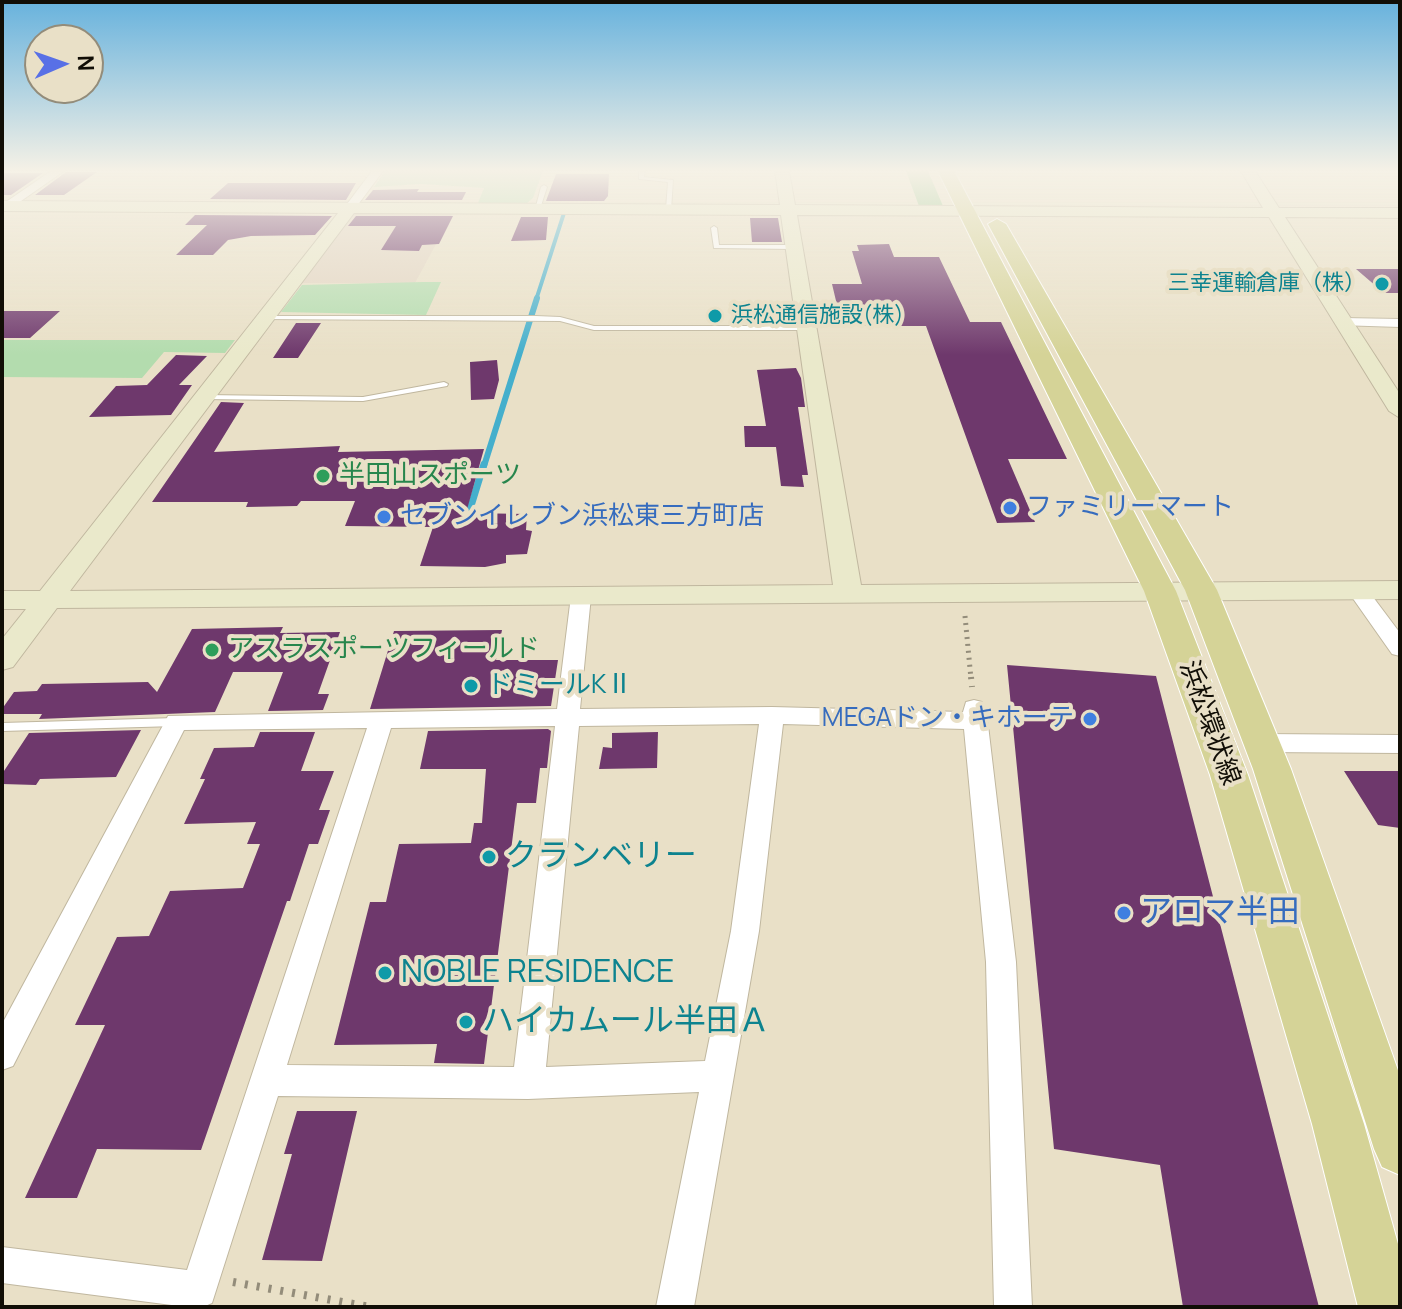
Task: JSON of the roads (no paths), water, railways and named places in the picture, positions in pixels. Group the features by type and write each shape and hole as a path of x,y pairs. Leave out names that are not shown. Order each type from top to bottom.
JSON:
{"main road":[{"name":"浜松環状線","path":"988,232 1160,591 1229,775 1338,1124 1387,1307"},
{"name":"浜松環状線","path":"990,232 1201,590 1262,743 1369,1050 1400,1149"}],"street":[{"path":"2,660 331,232"},
{"path":"791,232 848,593"},
{"path":"1287,232 1400,411"},
{"path":"1343,322 1400,323"},
{"path":"1357,590 1400,649"},
{"path":"2,600 1400,590"},
{"path":"528,1083 581,596"},
{"path":"675,1307 745,931 772,715"},
{"path":"2,1055 176,722 975,715 1001,962 1013,1307"},
{"path":"2,1265 208,1293 267,1080 382,720"},
{"path":"1262,743 1400,744"},
{"path":"267,1080 528,1083 718,1076"}],"lane":[{"path":"714,232 716,247 793,247"},
{"path":"265,318 533,318 560,319 594,328 806,328"},
{"path":"203,397 363,399 444,384"},
{"path":"2,727 176,722"}],"waterway":[{"path":"536,300 558,232"},
{"path":"484,466 537,298"},
{"path":"466,522 484,464"}],"place":[{"name":"三幸運輸倉庫（株）","path":"1382,284"},
{"name":"浜松通信施設(株)","path":"715,316"},
{"name":"半田山スポーツ","path":"323,476"},
{"name":"ファミリーマート","path":"1010,508"},
{"name":"セブンイレブン浜松東三方町店","path":"384,517"},
{"name":"アスラスポーツフィールド","path":"212,650"},
{"name":"ドミールKⅡ","path":"471,686"},
{"name":"MEGAドン・キホーテ","path":"1090,719"},
{"name":"クランベリー","path":"489,857"},
{"name":"アロマ半田","path":"1124,913"},
{"name":"NOBLE RESIDENCE","path":"385,973"},
{"name":"ハイカムール半田Ａ","path":"466,1022"}]}
